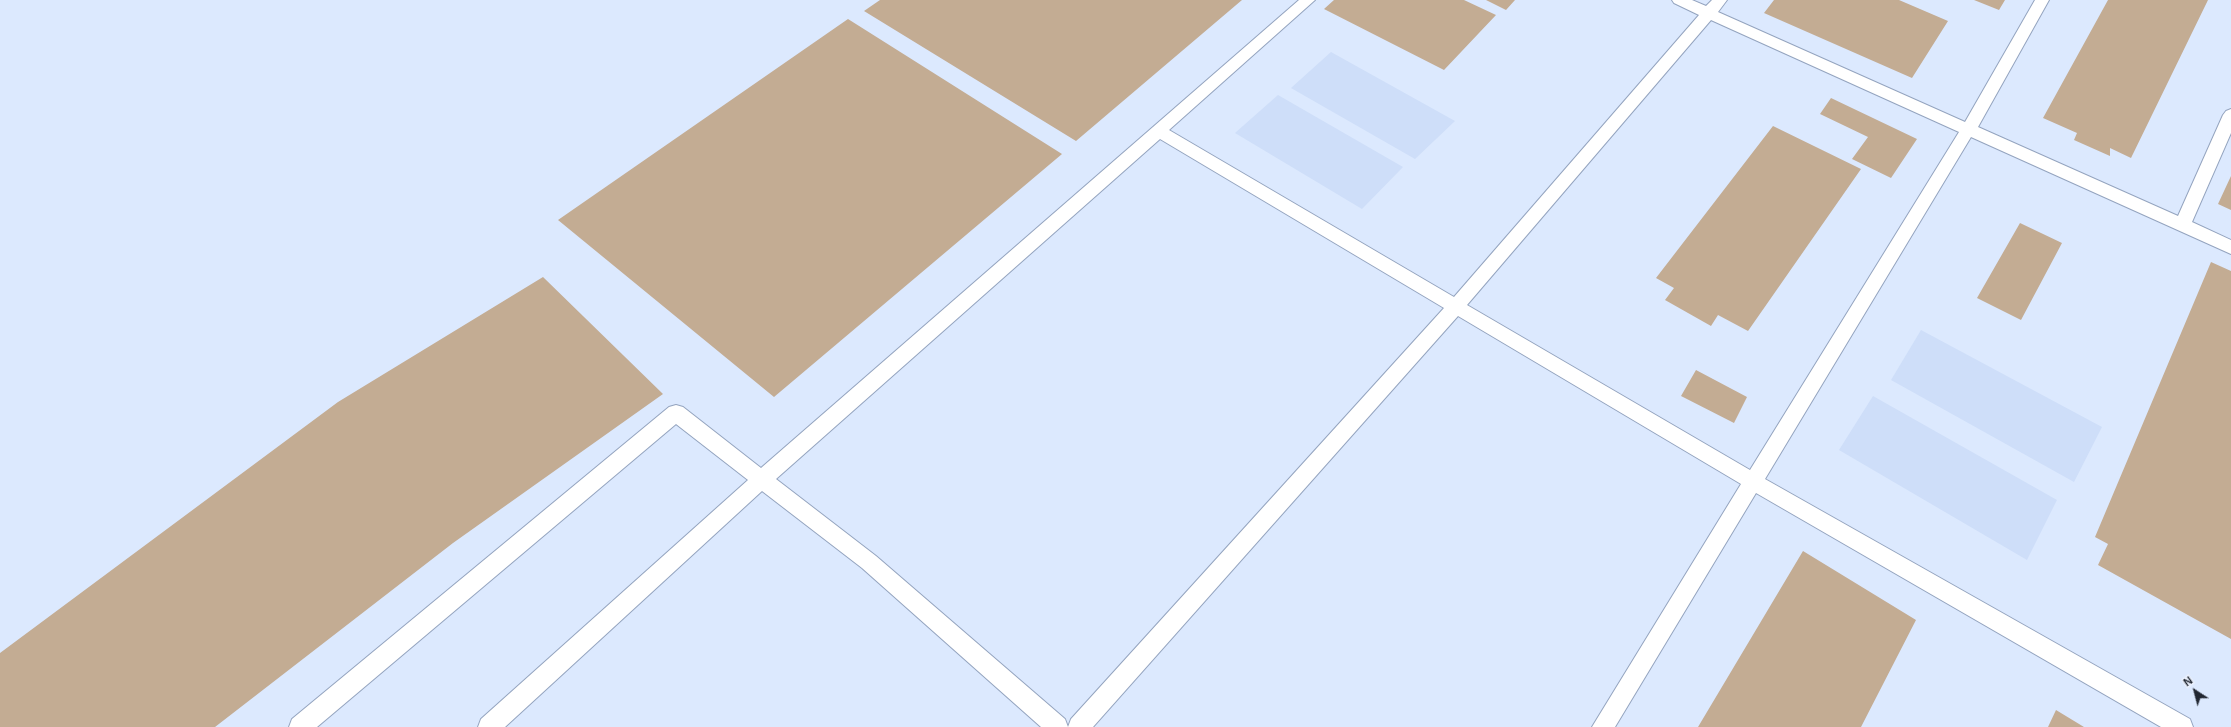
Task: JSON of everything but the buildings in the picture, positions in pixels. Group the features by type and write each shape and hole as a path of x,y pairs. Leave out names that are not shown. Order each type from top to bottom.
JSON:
{"lane":[{"path":"489,727 762,479 1308,0"},
{"path":"1679,0 1715,7 1968,130 2231,247"},
{"path":"1603,727 1968,130 2042,0"},
{"path":"1079,727 1455,307 1715,7"},
{"path":"2182,225 2231,115"},
{"path":"1158,131 1754,482 2182,727"},
{"path":"300,727 676,413 869,562 1057,727"}],"shaded area":[{"path":"0,0 2231,0 2231,727 0,727"},
{"path":"1331,52 1455,121 1415,159 1291,88"},
{"path":"1278,95 1403,167 1362,209 1235,133"},
{"path":"1921,330 2102,427 2074,482 1891,380"},
{"path":"1873,396 2057,500 2027,560 1839,450"}]}
